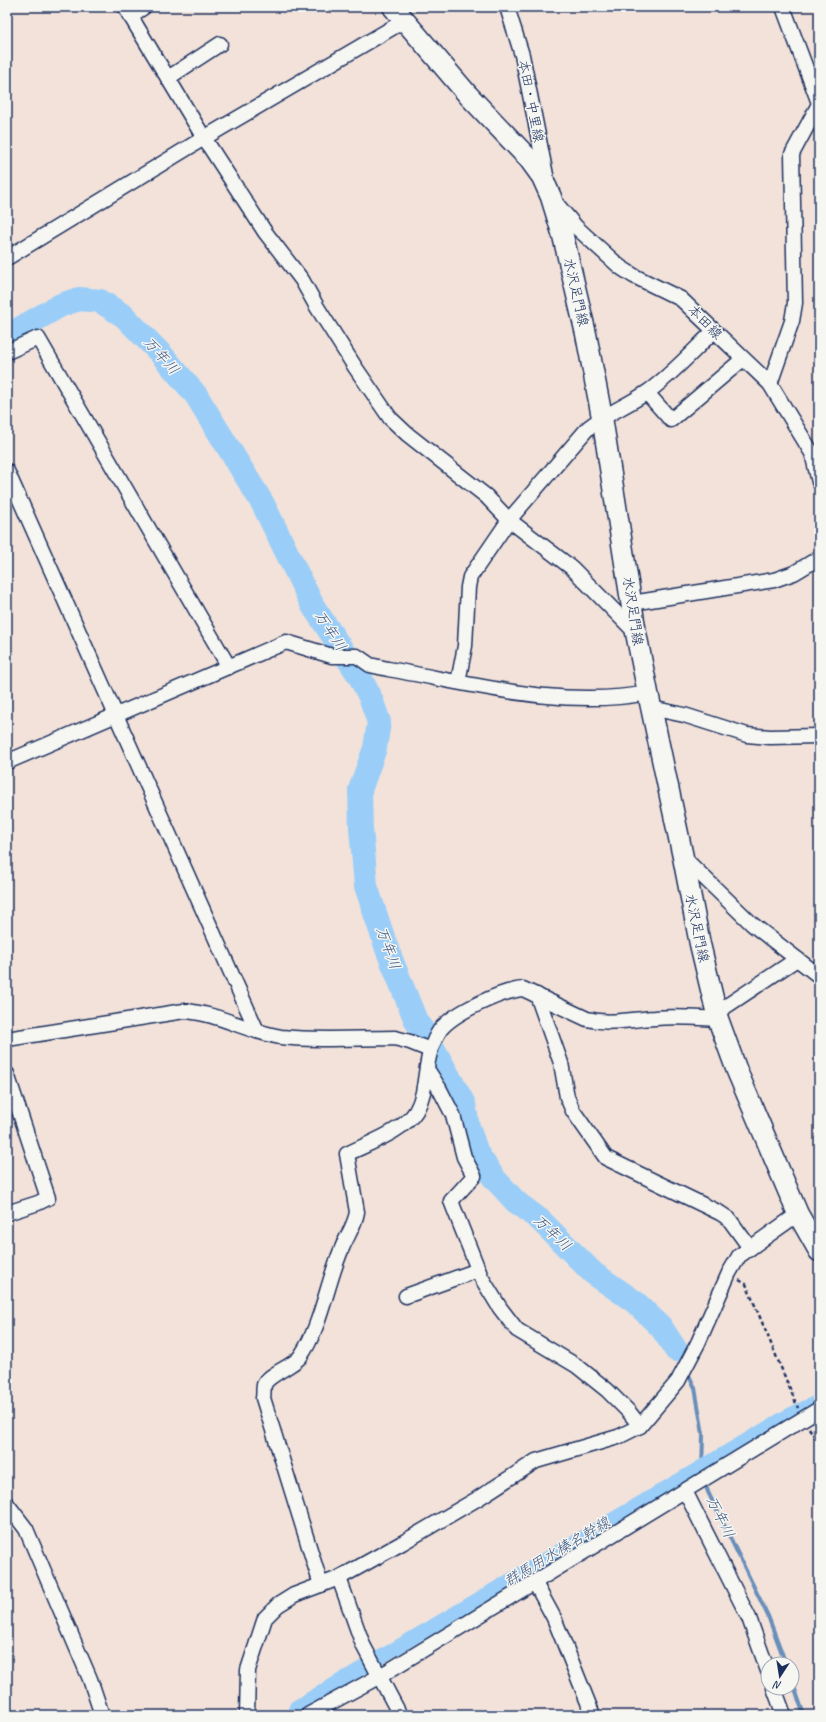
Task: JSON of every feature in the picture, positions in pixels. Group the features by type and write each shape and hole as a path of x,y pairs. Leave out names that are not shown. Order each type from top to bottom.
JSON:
{"main road":[{"name":"水沢足門線","path":"398,14 468,95 529,159 542,177 550,197 563,236 586,334 602,417 636,633 700,944 717,1016 737,1071 798,1214 819,1251"}],"street":[{"path":"144,7 127,11 204,138 265,232 302,280 354,368 386,413 407,434 486,496 509,520 572,568 636,633"},
{"name":"本田・中里線","path":"507,7 522,55 550,197"},
{"path":"770,384 792,321 796,303 792,154 819,103 783,7"},
{"path":"7,258 204,138 398,14"},
{"path":"168,78 220,44"},
{"name":"本田線","path":"550,197 576,226 620,267 634,276 681,299 770,384 812,454 819,482"},
{"path":"458,682 465,646 470,577 509,520 588,428 602,417 620,409 646,393 714,331"},
{"path":"7,352 38,338 229,667"},
{"path":"646,393 671,420 743,359"},
{"path":"7,471 257,1031"},
{"path":"632,603 774,580 794,573 819,558"},
{"path":"7,762 117,716 286,642 332,656 357,656 370,665 388,669 536,696 593,698 630,696 650,700 684,715 747,734 770,737 819,736"},
{"path":"683,857 752,924 819,976"},
{"path":"321,1584 263,1398 264,1384 299,1358 310,1342 342,1249 356,1220 357,1212 347,1154 389,1133 405,1123 415,1112 422,1095 430,1050 441,1030 451,1020 488,999 511,990 523,989 587,1019 599,1022 612,1023 656,1018 717,1016 797,959"},
{"path":"537,995 558,1052 570,1104 573,1111 606,1158 720,1213 729,1219 750,1248"},
{"path":"7,1039 184,1011 212,1015 257,1031 281,1037 395,1038 430,1050"},
{"path":"427,1069 453,1115 464,1157 474,1176 451,1201 478,1270 500,1308 517,1330 577,1366 607,1390 629,1412 640,1426"},
{"path":"7,1074 48,1198 38,1203 7,1213"},
{"path":"248,1715 248,1670 265,1618 278,1605 294,1594 339,1578 409,1539 536,1462 618,1436 640,1426 652,1414 680,1377 690,1360 729,1273 739,1256 798,1214"},
{"path":"406,1296 478,1270"},
{"path":"308,1715 380,1676 819,1409"},
{"path":"690,1487 749,1618 763,1656"},
{"path":"7,1504 26,1529 90,1679 102,1715"},
{"path":"339,1578 363,1645 400,1715"},
{"path":"534,1583 554,1618 593,1715"},
{"path":"777,1696 784,1715"}],"path":[{"path":"729,1273 746,1284 802,1418 819,1444"}],"waterway":[{"name":"万年川","path":"7,336 61,305 79,299 100,301 124,316 162,355 196,395 263,504 313,606 360,677 371,699 379,722 375,748 360,790 361,828 366,886 387,949 416,1021 426,1035 464,1104 468,1127 477,1153 494,1178 516,1202 540,1220 593,1273 635,1302 661,1327 676,1350"},
{"name":"万年川","path":"676,1350 683,1363"},
{"name":"万年川","path":"687,1371 695,1388 703,1434 702,1474 708,1492 768,1616 783,1656"},
{"name":"群馬用水榛名幹線","path":"296,1707 789,1415 819,1401"},
{"path":"7,1658 9,1715"},
{"name":"万年川","path":"797,1696 804,1715"}]}
